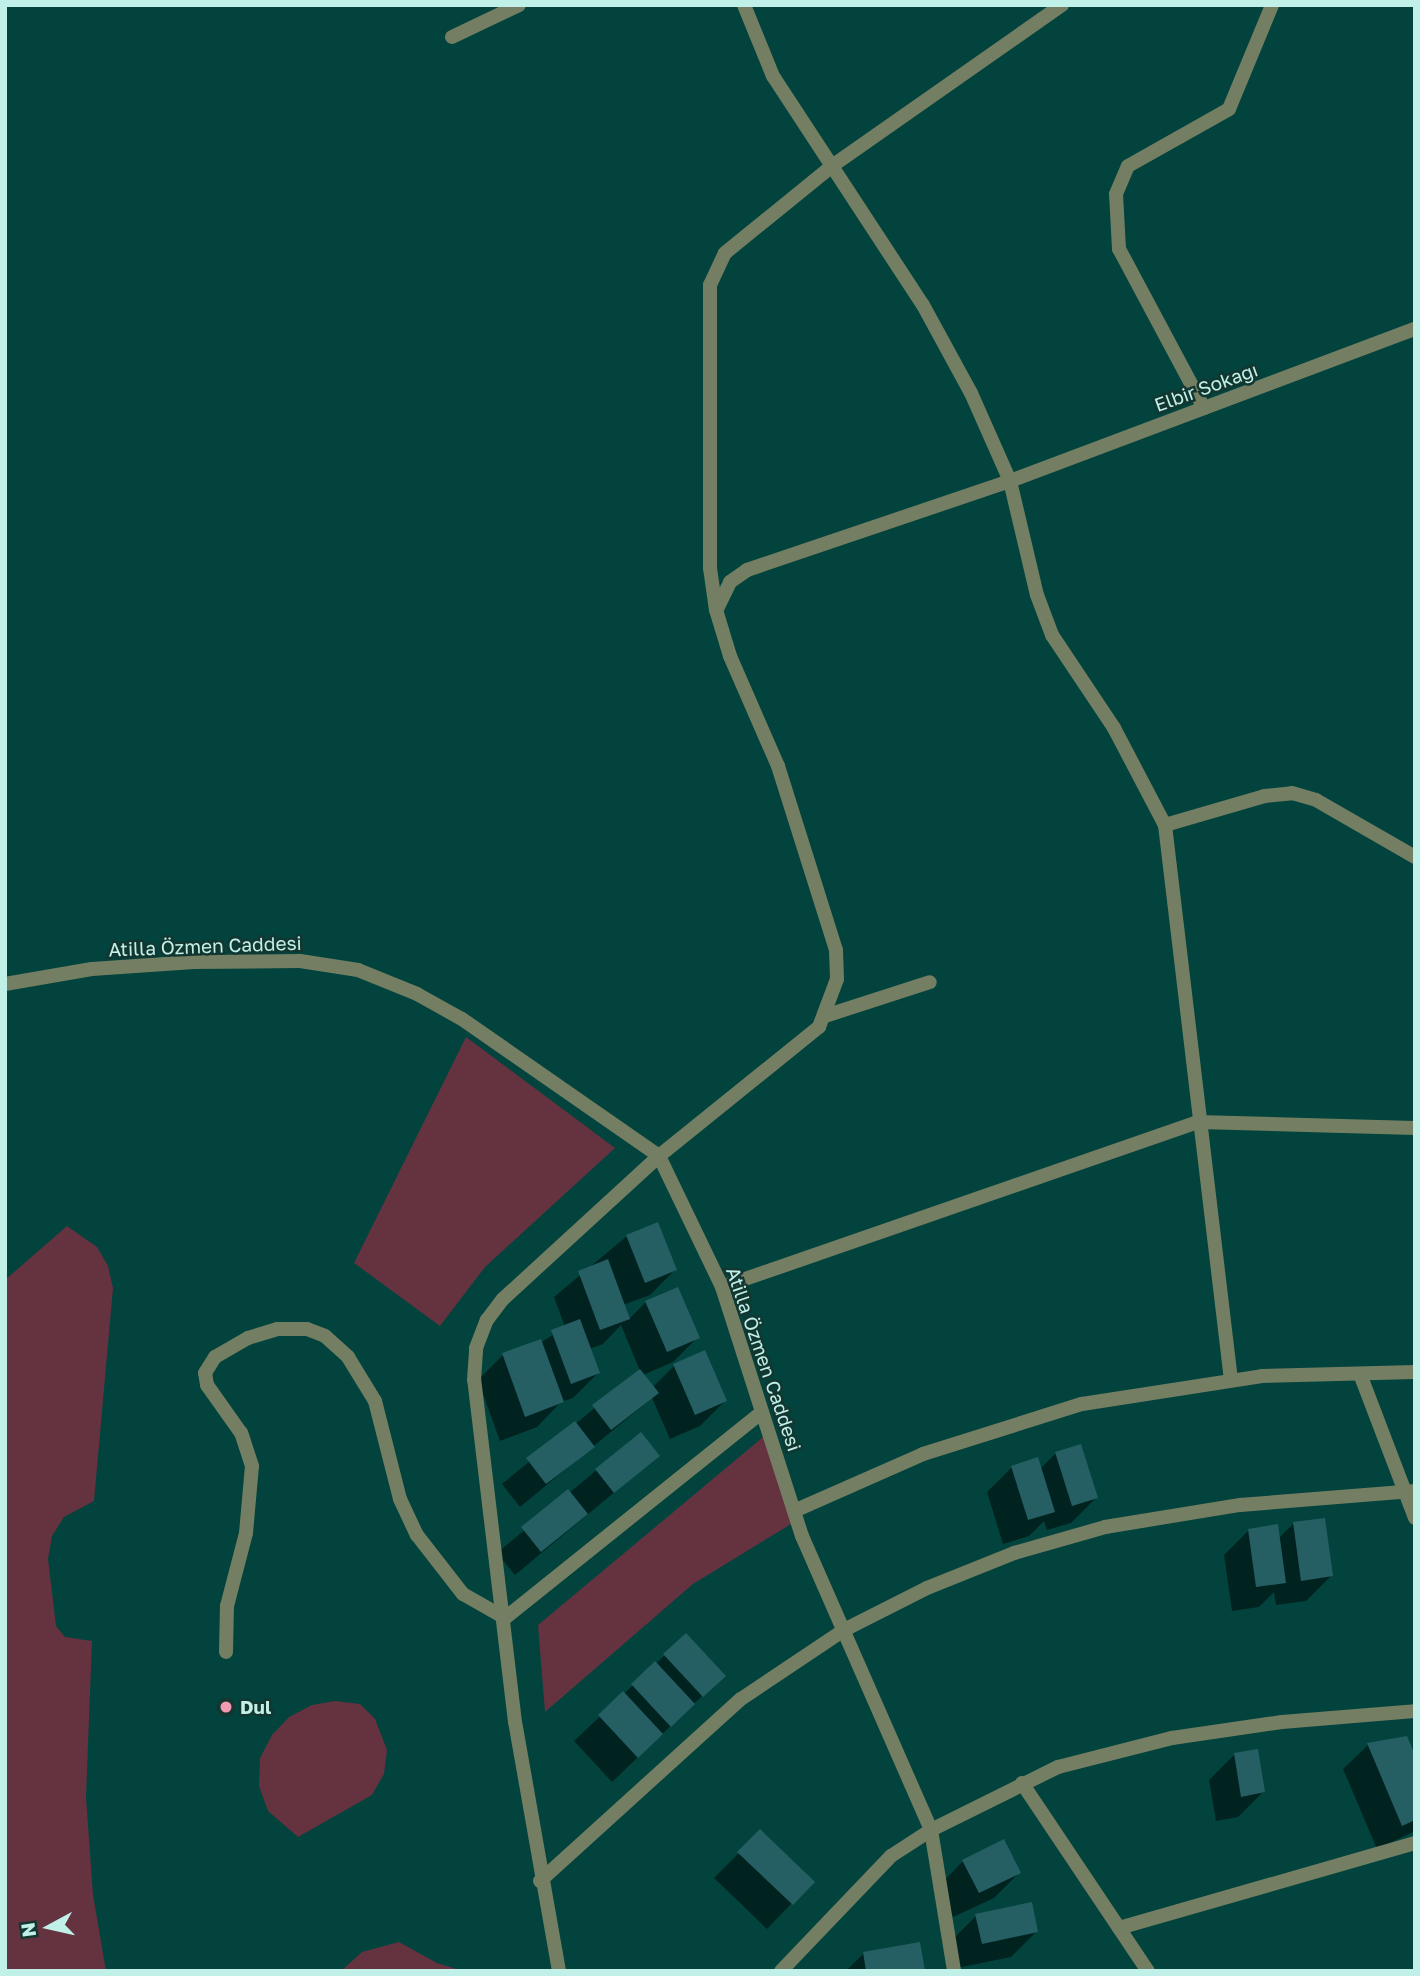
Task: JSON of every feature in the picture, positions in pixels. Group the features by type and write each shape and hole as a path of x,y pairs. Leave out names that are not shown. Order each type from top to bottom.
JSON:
{"street":[{"path":"452,37 519,5"},
{"path":"744,5 773,76 949,349 1010,481 1037,595 1052,635 1114,728 1165,825 1198,1122 1231,1380"},
{"path":"559,1971 540,1881 515,1722 505,1618 474,1380 481,1332 503,1300 659,1156 818,1027 825,1016 837,979 836,950 778,766 730,656 716,610 710,568 710,285 725,253 832,166 1062,5"},
{"path":"1204,408 1119,249 1116,194 1128,166 1229,109 1272,5"},
{"name":"Elbir Sokağı","path":"716,610 730,582 747,570 1010,481 1415,329"},
{"path":"1165,825 1265,796 1292,793 1316,800 1415,857"},
{"name":"Atilla Özmen Caddesi","path":"5,984 92,969 194,962 300,961 358,970 417,994 462,1019 659,1156 722,1287 794,1511 931,1830 954,1971"},
{"path":"825,1016 930,982"},
{"path":"722,1287 1198,1122 1415,1128"},
{"path":"226,1652 227,1606 246,1533 252,1466 241,1433 211,1390 205,1373 215,1357 231,1347 277,1329 317,1332 355,1365 375,1401 400,1499 416,1535 463,1594 505,1618"},
{"path":"794,1511 880,1471 1007,1424 1094,1402 1231,1380 1415,1372"},
{"path":"1360,1374 1409,1491 1415,1518"},
{"path":"505,1618 762,1412"},
{"path":"540,1881 741,1699 844,1630 969,1570 1105,1527 1240,1505 1409,1491"},
{"path":"781,1971 891,1856 931,1830 1022,1783 1088,1757 1145,1742 1282,1721 1415,1711"},
{"path":"1022,1783 1148,1971"},
{"path":"1119,1928 1415,1843"}],"shaded area":[{"path":"466,1037 615,1148 485,1267 440,1326 354,1263"},
{"path":"67,1226 97,1247 108,1266 113,1288 94,1501 64,1517 52,1536 48,1559 56,1626 65,1637 92,1641 86,1797 93,1895 106,1971 5,1971 5,1280"},
{"path":"768,1433 791,1524 693,1584 545,1712 538,1625"},
{"path":"335,1701 360,1704 375,1719 387,1750 384,1774 372,1795 298,1837 268,1811 259,1786 260,1758 272,1735 289,1717 312,1705"},
{"path":"399,1942 437,1963 463,1971 341,1971 362,1952"}],"building":[{"path":"658,1222 677,1270 645,1283 626,1235"},
{"path":"608,1259 630,1319 600,1330 578,1271"},
{"path":"678,1287 700,1338 667,1352 645,1301"},
{"path":"580,1319 600,1373 571,1384 551,1330"},
{"path":"541,1339 564,1402 525,1417 502,1353"},
{"path":"705,1350 727,1401 695,1415 673,1364"},
{"path":"640,1369 659,1393 611,1430 592,1405"},
{"path":"575,1421 595,1447 546,1484 526,1458"},
{"path":"641,1432 660,1456 614,1493 595,1469"},
{"path":"1081,1444 1098,1498 1072,1506 1055,1452"},
{"path":"1038,1457 1055,1512 1028,1520 1011,1466"},
{"path":"568,1489 588,1514 541,1552 521,1527"},
{"path":"1325,1518 1333,1576 1301,1581 1293,1522"},
{"path":"1278,1524 1286,1583 1256,1587 1248,1529"},
{"path":"686,1633 726,1676 703,1697 663,1654"},
{"path":"655,1661 695,1704 671,1727 631,1684"},
{"path":"623,1691 663,1734 638,1758 598,1715"},
{"path":"1407,1736 1415,1755 1415,1820 1402,1826 1367,1743"},
{"path":"1258,1749 1265,1792 1241,1797 1234,1753"},
{"path":"760,1829 815,1882 793,1905 737,1852"},
{"path":"1004,1839 1021,1873 979,1893 962,1860"},
{"path":"1032,1902 1038,1932 982,1944 975,1914"},
{"path":"920,1942 925,1971 866,1971 863,1952"}],"place":[{"name":"Dul","path":"226,1707"}]}
